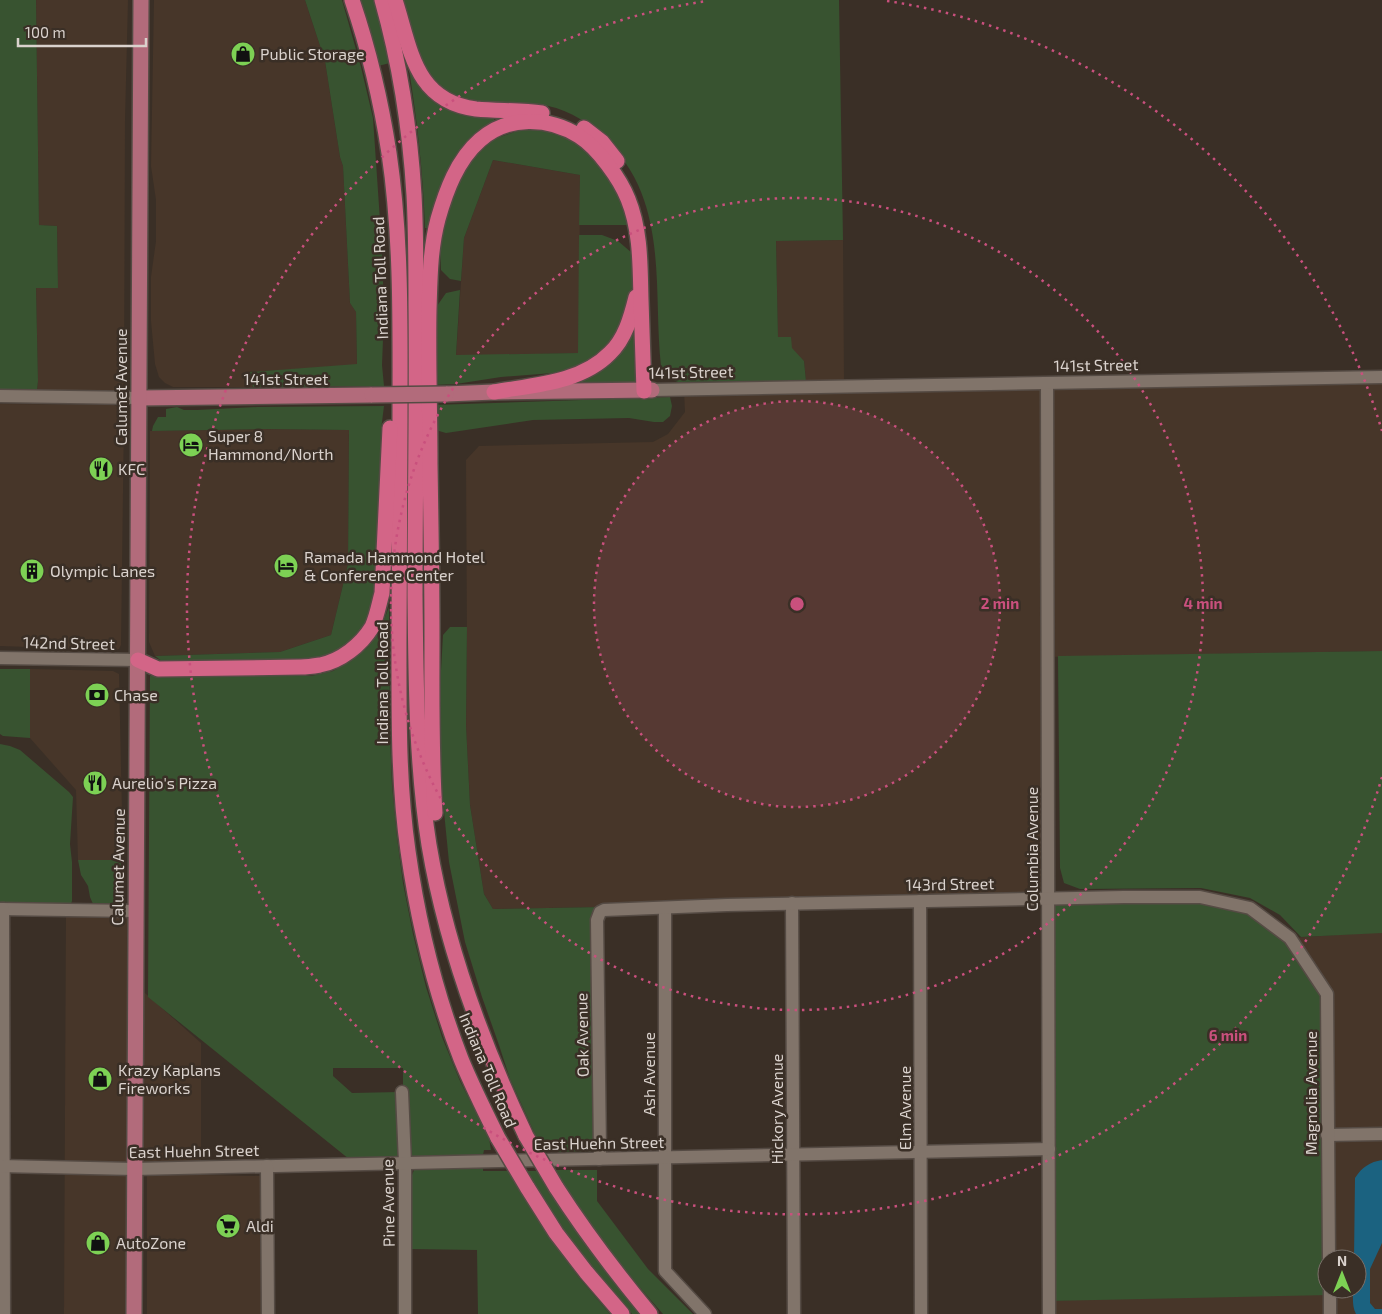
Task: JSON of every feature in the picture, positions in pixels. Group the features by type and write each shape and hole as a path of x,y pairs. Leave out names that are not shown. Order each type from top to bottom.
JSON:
{"highway":[{"name":"Indiana Toll Road","path":"352,0 370,59 380,103 389,154 394,200 400,370 400,756 408,849 422,931 444,1012 462,1061 498,1138 556,1233 622,1314"},
{"name":"Indiana Toll Road","path":"382,0 396,54 404,97 414,195 416,668 419,756 429,844 438,891 448,933 470,1004 487,1049 526,1136 588,1236 650,1314"},
{"path":"396,0 415,65 424,81 438,96 458,106 477,109 530,111 556,115 581,126 602,142 622,167 634,189 645,219 649,246 648,390"},
{"path":"438,891 438,847 432,760 429,335 432,250 437,223 454,174 467,153 480,139 494,130 510,124 527,121 546,123 564,128 582,138 614,174 628,198 636,224 640,256 648,390"},
{"path":"494,392 557,381 576,375 595,366 611,352 623,335 632,313 637,295 640,256"},
{"path":"138,660 158,669 301,668 321,665 335,660 348,653 363,640 378,612 382,593 391,417 400,370"}],"main road":[{"name":"Calumet Avenue","path":"134,1314 141,0"},
{"name":"141st Street","path":"139,398 648,390"}],"street":[{"name":"141st Street","path":"648,390 1382,377"},
{"name":"Columbia Avenue","path":"1047,384 1049,1314"},
{"name":"141st Street","path":"0,396 139,398"},
{"name":"142nd Street","path":"0,658 138,660"},
{"name":"143rd Street","path":"600,912 608,909 792,903 1200,897 1250,908 1290,938"},
{"name":"Elm Avenue","path":"920,902 922,1314"},
{"name":"Hickory Avenue","path":"792,903 794,1314"},
{"name":"Ash Avenue","path":"665,908 665,1271 705,1314"},
{"path":"4,1314 2,909 135,911"},
{"name":"Oak Avenue","path":"599,1159 596,920 600,912"},
{"name":"Magnolia Avenue","path":"1290,938 1327,994 1327,1135 1330,1249"},
{"name":"Pine Avenue","path":"402,1092 405,1163 405,1314"},
{"path":"1327,1135 1382,1134"},
{"name":"East Huehn Street","path":"2,1166 134,1168 267,1166 1048,1149"},
{"path":"267,1166 268,1314"},
{"path":"1330,1299 1330,1314"}],"shaded area":[{"path":"36,0 128,0 125,120 124,383 118,393 34,392 37,390 38,381 36,288 58,288 57,226 39,225"},
{"path":"154,0 305,0 325,61 343,166 350,303 356,312 357,365 249,372 253,387 173,387 159,377 155,364 151,321 151,277 156,241 156,200 151,166"},
{"path":"493,160 580,175 579,353 456,356 464,238"},
{"path":"843,240 844,381 806,381 804,361 778,337 776,241"},
{"path":"1382,377 1382,651 1048,657 1048,898 493,909 484,894 470,805 466,725 466,460 479,446 653,442 668,434 685,412 684,390"},
{"path":"0,404 114,405 120,408 124,414 121,645 119,649 0,646"},
{"path":"349,430 348,564 331,635 280,652 155,656 149,642 150,431"},
{"path":"30,669 113,671 119,674 123,860 78,860 76,790 30,738"},
{"path":"66,912 133,913 132,1314 64,1314"},
{"path":"1382,933 1382,1314 1049,1314 1049,1301 1317,1290 1317,1299 1367,1299 1367,1249 1328,1249 1290,938"},
{"path":"137,986 201,1043 201,1165 137,1166"},
{"path":"147,1174 263,1176 263,1314 147,1314"}],"green space":[{"path":"0,0 36,0 39,225 57,226 58,288 36,288 38,381 37,390 34,392 0,391"},
{"path":"305,0 342,0 373,118 382,250 384,314 382,365 384,386 253,387 249,372 357,364 356,312 350,303 343,166 325,61"},
{"path":"360,0 375,0 390,63 378,66"},
{"path":"402,0 839,0 843,240 776,241 778,337 791,337 792,348 804,361 806,381 678,382 668,376 661,366 656,261 650,220 644,200 630,169 608,141 580,119 564,111 534,104 474,102 448,92 433,80 424,68"},
{"path":"408,63 420,87 436,102 454,110 494,117 494,123 479,132 467,143 450,168 431,228 425,228 419,145"},
{"path":"523,129 547,129 580,144 592,155 611,180 630,225 579,225 580,175 493,160 464,238 461,281 450,279 441,270 440,247 452,196 470,161 494,139"},
{"path":"579,235 602,235 618,241 632,253 635,266 626,313 613,338 600,355 577,368 553,373 433,385 437,306 446,293 460,290 456,355 578,353"},
{"path":"637,321 637,381 631,384 570,383"},
{"path":"670,397 672,406 670,416 663,422 629,418 533,420 446,433 439,431 435,426 433,405"},
{"path":"384,406 381,430 378,543 374,602 365,624 353,640 336,652 316,658 289,661 163,662 155,656 280,652 331,635 348,564 349,430 152,431 158,417 166,417 166,409 177,407 184,410 197,410 257,407"},
{"path":"389,607 392,785 403,883 426,987 442,1037 460,1081 489,1138 491,1150 484,1150 483,1155 403,1160 403,1068 333,1068 333,1076 352,1093 399,1092 399,1153 397,1158 349,1159 148,997 150,676 311,676 333,671 351,661 368,647 379,632"},
{"path":"450,627 467,627 466,725 470,805 484,894 493,909 602,907 600,1151 543,1152 510,1079 465,942 449,862 437,741 443,635"},
{"path":"1382,651 1382,933 1301,937 1280,915 1250,898 1201,888 1080,889 1064,883 1060,868 1058,656"},
{"path":"0,669 30,669 30,738 3,736 0,734"},
{"path":"0,744 20,750 73,797 70,844 72,901 70,906 0,905"},
{"path":"78,860 121,860 120,902 109,906 93,904 88,886 81,875"},
{"path":"1200,897 1250,908 1290,938 1327,994 1327,1249 1317,1249 1317,1295 1049,1301 1048,898"},
{"path":"467,1166 483,1168 483,1171 509,1171 551,1239 577,1275 610,1314 478,1314 477,1250 410,1249 412,1175 414,1170 424,1167"},
{"path":"553,1170 597,1170 597,1201 648,1269 693,1314 663,1314 605,1245"},
{"path":"525,1171 538,1171 587,1245 642,1314 632,1314 604,1283 560,1226"}],"water":[{"path":"1382,1160 1382,1243 1370,1269 1370,1303 1375,1309 1382,1309 1382,1314 1356,1314 1353,1299 1367,1299 1367,1249 1354,1249 1355,1178 1360,1171 1374,1162"}],"place":[{"name":"Public Storage","path":"243,54"},
{"name":"Super 8 Hammond/North","path":"191,445"},
{"name":"KFC","path":"101,469"},
{"name":"Ramada Hammond Hotel & Conference Center","path":"286,566"},
{"name":"Olympic Lanes","path":"32,571"},
{"name":"Chase","path":"97,695"},
{"name":"Aurelio's Pizza","path":"95,783"},
{"name":"Krazy Kaplans Fireworks","path":"100,1079"},
{"name":"Aldi","path":"228,1226"},
{"name":"AutoZone","path":"98,1243"}]}
